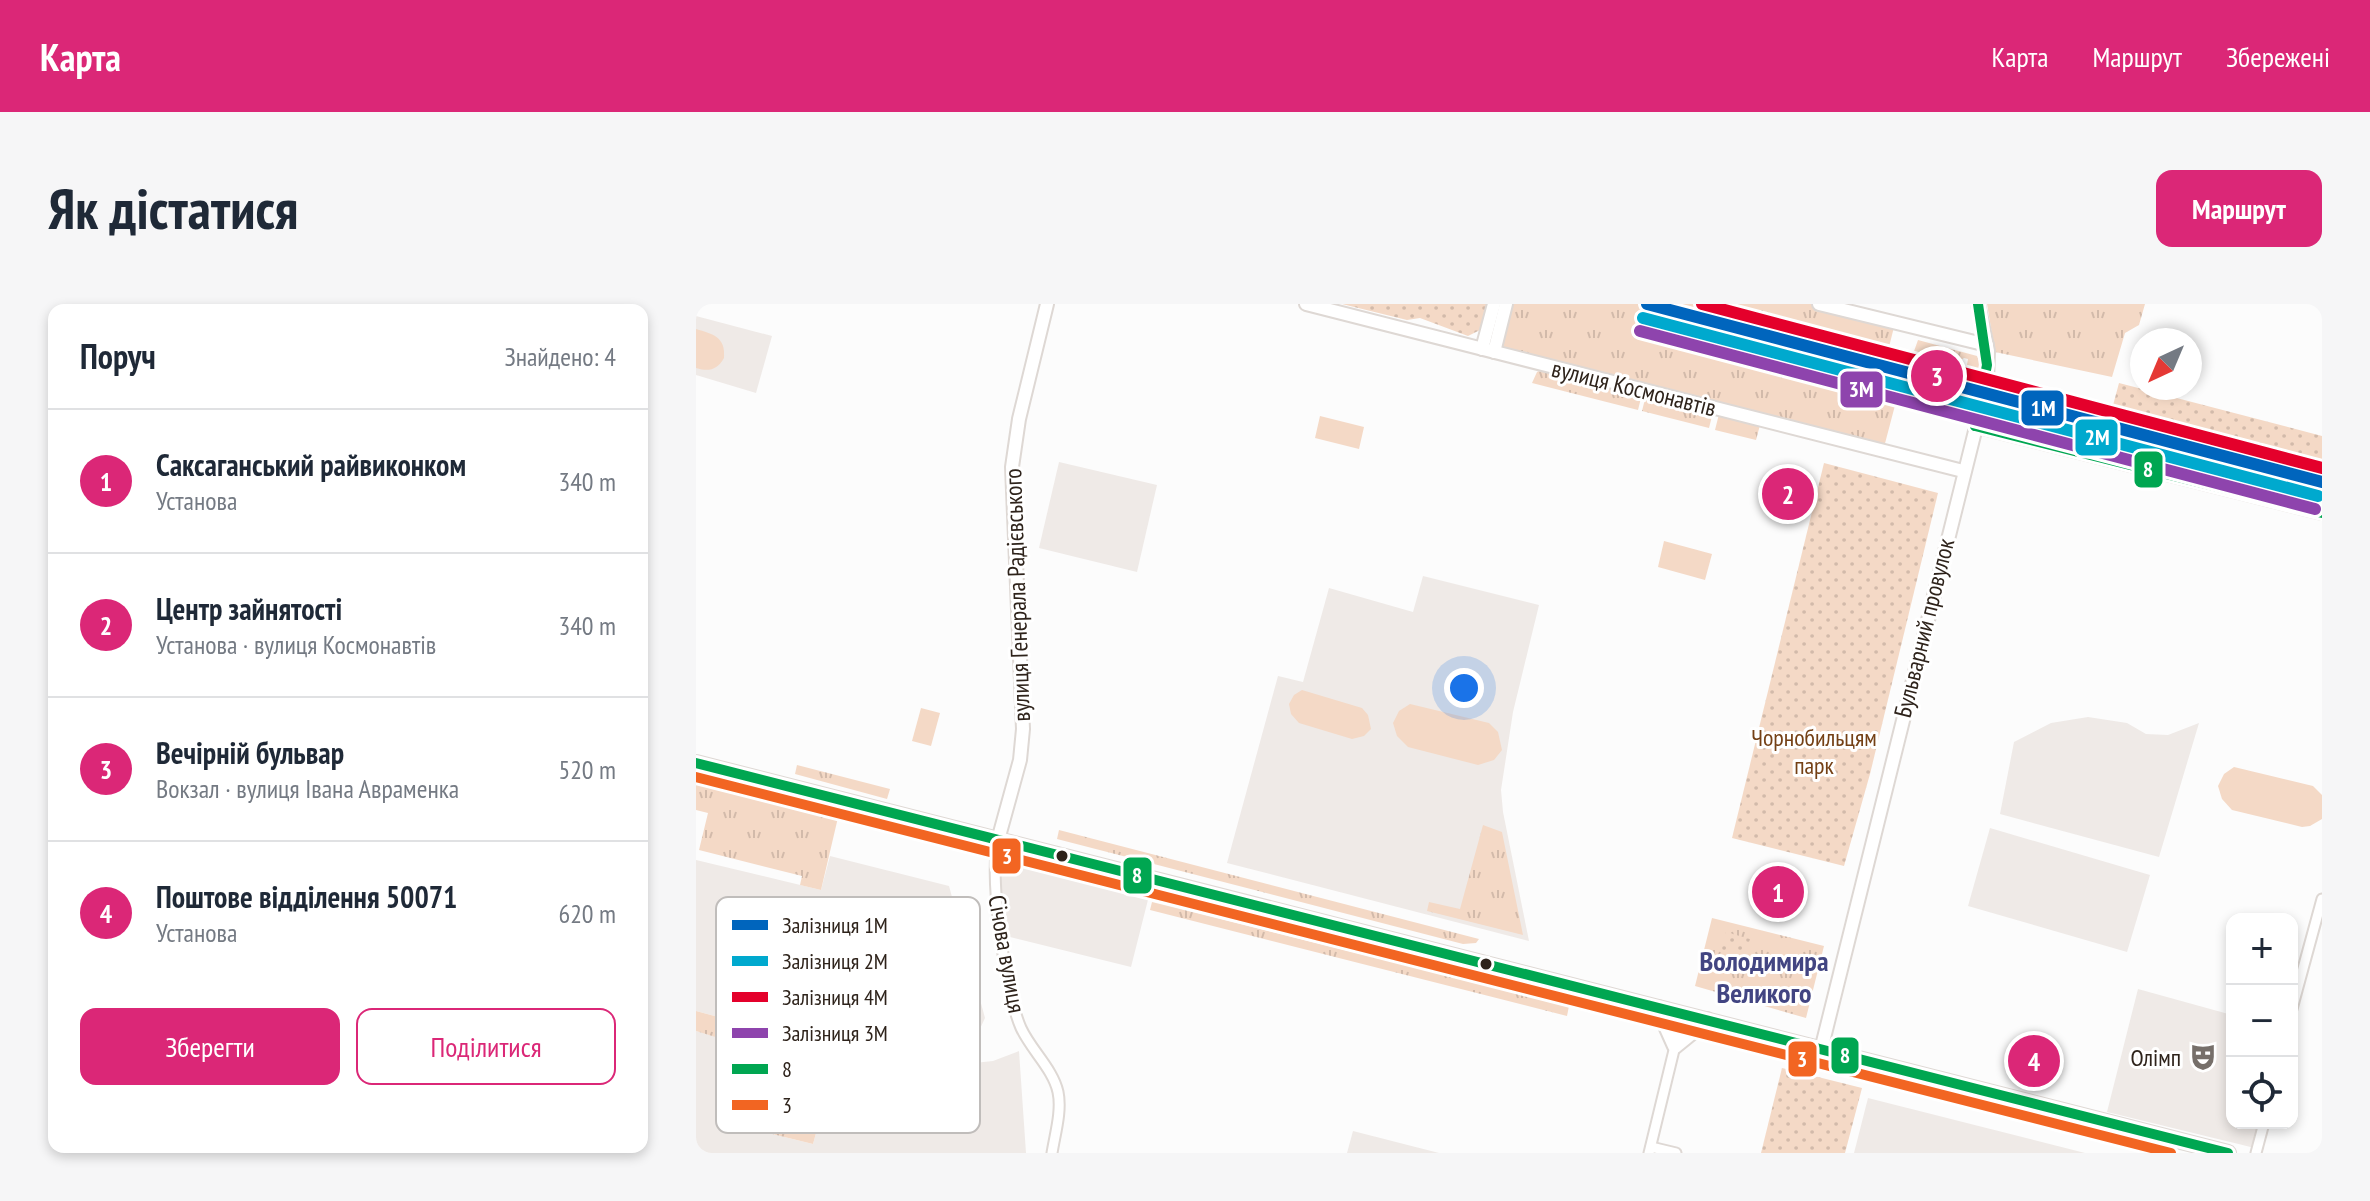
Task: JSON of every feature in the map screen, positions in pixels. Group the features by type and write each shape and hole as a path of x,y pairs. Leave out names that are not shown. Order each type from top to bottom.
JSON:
{"main road":[{"path":"696,763 2228,1153"},
{"path":"1658,1008 1675,1046 1707,1020"}],"street":[{"name":"вулиця Генерала Радієвського","path":"998,840 1020,760 1023,729 1012,493 1013,450 1047,304"},
{"name":"вулиця Космонавтів","path":"1306,304 1963,471"},
{"path":"1488,351 1494,304"},
{"path":"1488,351 1506,304"},
{"path":"1819,304 1987,345"},
{"name":"Бульварний провулок","path":"1821,1050 1987,383 1987,345 1978,304"},
{"path":"1975,426 2322,513"},
{"name":"Січова вулиця","path":"998,840 994,856 994,885 1014,1009 1022,1030 1055,1082 1058,1094 1052,1153"},
{"path":"2298,987 2322,899"},
{"path":"1675,1046 1650,1150 1676,1153"},
{"path":"2256,1153 2262,1129"}],"shaded area":[{"path":"696,316 772,336 756,393 696,375"},
{"path":"1059,462 1157,485 1137,572 1039,548"},
{"path":"1423,576 1539,605 1513,712 1501,790 1529,941 1227,863 1278,676 1303,682 1329,588 1413,612"},
{"path":"2088,717 2127,723 2146,734 2168,735 2199,723 2159,857 2000,814 2014,742 2051,723"},
{"path":"1990,828 2150,875 2127,952 1968,906"},
{"path":"997,846 1039,858 1046,865 1070,872 1076,868 1151,888 1131,967 1002,935"},
{"path":"830,856 949,886 952,897 716,897 716,1016 696,1011 696,860 821,890"},
{"path":"2138,989 2226,1013 2226,1129 2268,1129 2263,1150 2107,1112"},
{"path":"980,1000 985,1018 980,1029"},
{"path":"696,1031 716,1037 716,1133 768,1133 813,1144 816,1133 980,1133 980,1062 1019,1051 1026,1153 696,1153"},
{"path":"1868,1098 2085,1153 1854,1153"},
{"path":"1353,1131 1439,1153 1347,1153"}],"green space":[{"path":"1342,304 1490,304 1482,329 1468,336 1420,318 1407,320"},
{"path":"1506,304 1819,304 1895,323 1880,383 1898,394 1883,451 1494,352"},
{"path":"1987,304 2145,304 2139,325 2125,333 2112,377 1995,352"},
{"path":"696,329 713,335 723,345 724,358 712,369 696,368"},
{"path":"1918,340 1977,356 1981,370 1971,413 1959,409 1968,359 1958,362 1941,351 1931,351 1921,356 1913,354"},
{"path":"1541,370 1642,394 1638,410 1532,383"},
{"path":"2119,383 2130,386 2130,400 2184,400 2322,436 2322,506 2101,450"},
{"path":"1646,395 1713,412 1709,428 1642,411"},
{"path":"1719,414 1760,425 1756,440 1715,430"},
{"path":"1320,416 1364,427 1359,449 1315,438"},
{"name":"Чорнобильцям парк","path":"1824,463 1938,493 1870,774 1844,866 1732,838"},
{"path":"1664,541 1712,554 1705,580 1658,567"},
{"path":"1302,690 1362,708 1368,715 1371,729 1364,736 1352,739 1299,723 1291,714 1289,704 1294,695"},
{"path":"1410,704 1489,723 1498,732 1502,750 1494,760 1478,765 1408,747 1397,736 1393,723 1399,711"},
{"path":"921,708 940,713 931,746 912,741"},
{"path":"797,765 890,789 887,799 795,774"},
{"path":"2234,767 2313,786 2322,795 2322,819 2302,827 2232,810 2222,799 2218,786 2224,774"},
{"path":"696,771 840,809 821,890 800,885 802,876 699,850 708,813 696,810"},
{"path":"1483,825 1502,832 1523,935 1427,911 1429,902 1460,909"},
{"path":"1059,830 1479,939 1476,943 1463,944 1057,839"},
{"path":"1159,891 1564,994 1571,999 1570,1002 1153,898"},
{"path":"1152,902 1569,1006 1567,1016 1150,910"},
{"path":"1712,918 1824,946 1806,1018 1695,986"},
{"path":"1726,932 1750,939 1742,973 1717,967"},
{"path":"696,1011 716,1016 716,1037 696,1031"},
{"path":"1782,1068 1862,1088 1845,1153 1761,1153"},
{"path":"768,1133 816,1133 813,1144"}],"rail line":[{"name":"1М","path":"1647,304 2322,482"},
{"name":"4М","path":"1702,304 2322,468"},
{"name":"2М","path":"1643,318 2318,496"},
{"name":"3М","path":"1640,331 2315,509"}],"transit line":[{"name":"8","path":"1975,426 1987,365 1978,304"},
{"name":"8","path":"1975,426 2322,513"},
{"name":"8","path":"696,763 2228,1153"},
{"name":"3","path":"696,777 2171,1153"}],"place":[{"name":"Вечірній бульвар","path":"1937,376"},
{"name":"Центр зайнятості","path":"1788,494"},
{"name":"Саксаганський райвиконком","path":"1778,892"},
{"name":"Олімп","path":"2203,1057"},
{"name":"Поштове відділення 50071","path":"2034,1061"}],"district":[{"name":"Володимира Великого","path":"1764,976"}]}
